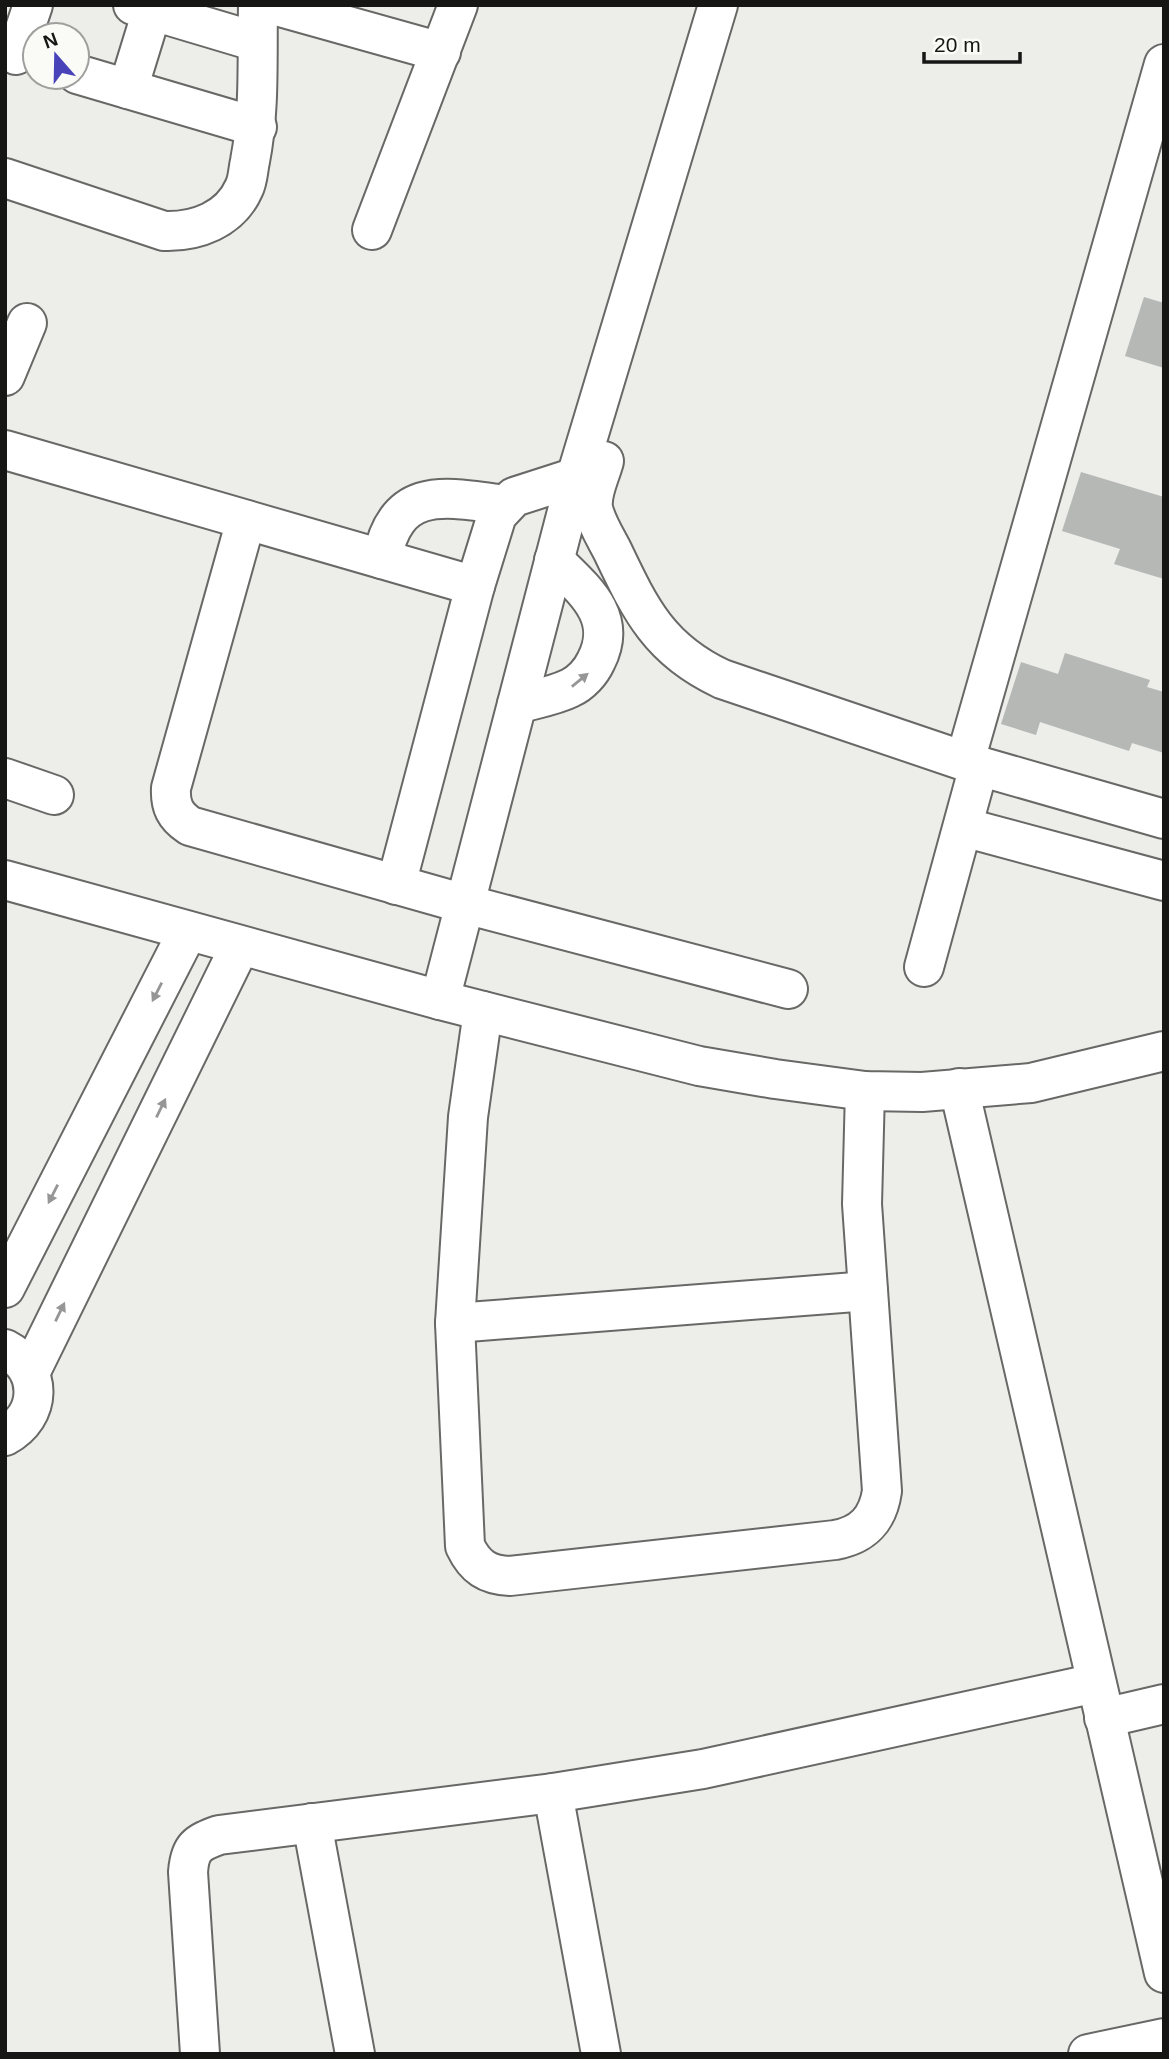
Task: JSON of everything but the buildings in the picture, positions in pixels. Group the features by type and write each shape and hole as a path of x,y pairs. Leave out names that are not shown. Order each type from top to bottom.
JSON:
{"lane":[{"path":"19,56 33,5"},
{"path":"273,5 441,52"},
{"path":"372,230 458,5"},
{"path":"440,1000 576,477 718,5"},
{"path":"5,178 164,231 181,232 214,221 237,200 245,187 257,127 258,24 142,8 128,89"},
{"path":"924,967 963,827 972,764 1164,64"},
{"path":"91,78 257,127"},
{"path":"672,229 593,496 596,518 632,592 659,633 679,655 722,679 972,764 1164,819"},
{"path":"5,376 27,323"},
{"path":"5,450 475,586"},
{"path":"396,885 475,586 497,515 514,497 526,491 576,477"},
{"path":"382,559 390,530 399,517 422,501 453,498 505,505"},
{"path":"246,520 171,788 170,801 175,812 190,826 465,904 788,989"},
{"path":"517,704 570,688 594,667 601,653 603,621 597,606 554,560"},
{"path":"5,778 54,795"},
{"path":"963,827 1164,881"},
{"path":"5,880 440,1000 699,1066 775,1079 865,1091 922,1092 1031,1083 1162,1047"},
{"path":"5,1289 188,931"},
{"path":"9,1441 27,1419 34,1389 18,1361 240,947"},
{"path":"483,1011 468,1117 456,1324 465,1546 471,1559 481,1569 495,1575 510,1576 848,1538 860,1532 876,1514 882,1491 862,1204 865,1091"},
{"path":"959,1088 1164,1973"},
{"path":"456,1324 868,1291"},
{"path":"200,2054 189,1856 200,1842 219,1835 553,1793 1100,1701 1164,1704"},
{"path":"553,1793 601,2054"},
{"path":"312,1823 355,2054"},
{"path":"1088,2054 1164,2038"}]}
